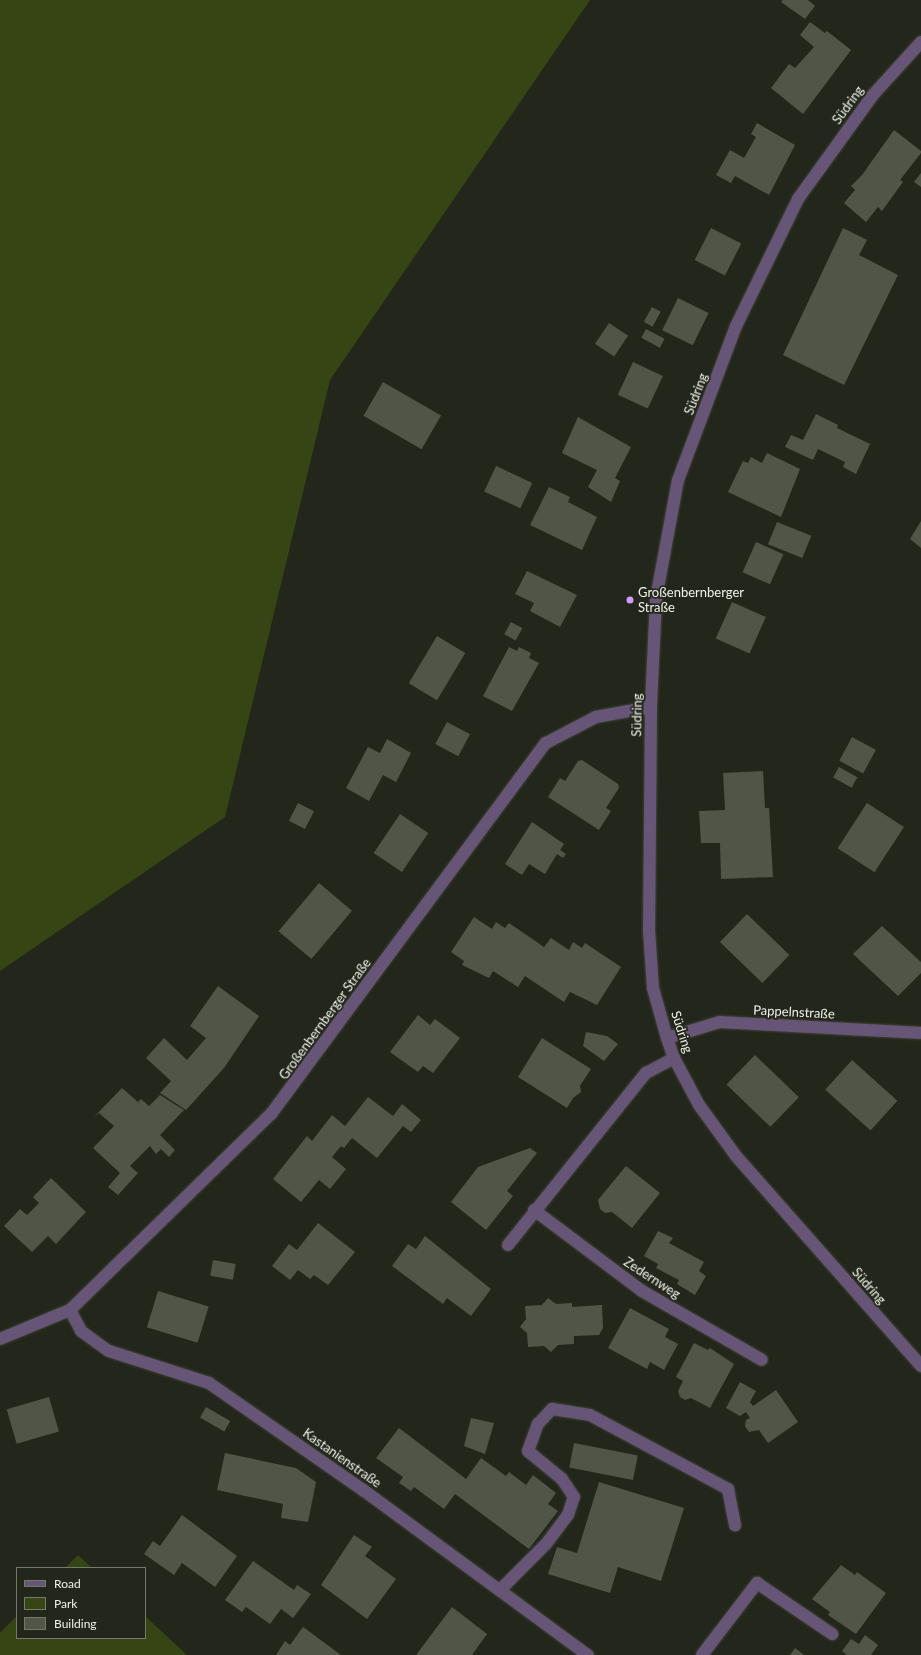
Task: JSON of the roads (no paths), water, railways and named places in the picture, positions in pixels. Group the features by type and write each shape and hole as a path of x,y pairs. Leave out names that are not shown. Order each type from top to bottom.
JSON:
{"street":[{"name":"Südring","path":"921,42 873,95 798,199 736,326 678,480 656,599 651,707 649,930 653,988 674,1058 699,1105 736,1156 921,1366"},
{"name":"Großenbernberger Straße","path":"0,1339 70,1310 272,1114 546,743 596,717 651,707"},
{"name":"Pappelnstraße","path":"668,1038 720,1022 921,1033"},
{"path":"508,1245 534,1210 646,1073 674,1058"},
{"name":"Zedernweg","path":"534,1210 642,1291 762,1360"},
{"name":"Kastanienstraße","path":"70,1310 81,1331 109,1351 210,1383 363,1490 588,1655"},
{"path":"500,1590 546,1544 568,1515 574,1497 562,1479 528,1451 538,1424 552,1409 590,1416 728,1489 735,1526"},
{"path":"702,1655 757,1583 832,1634"}],"place":[{"name":"Großenbernberger Straße","path":"630,600"}]}
